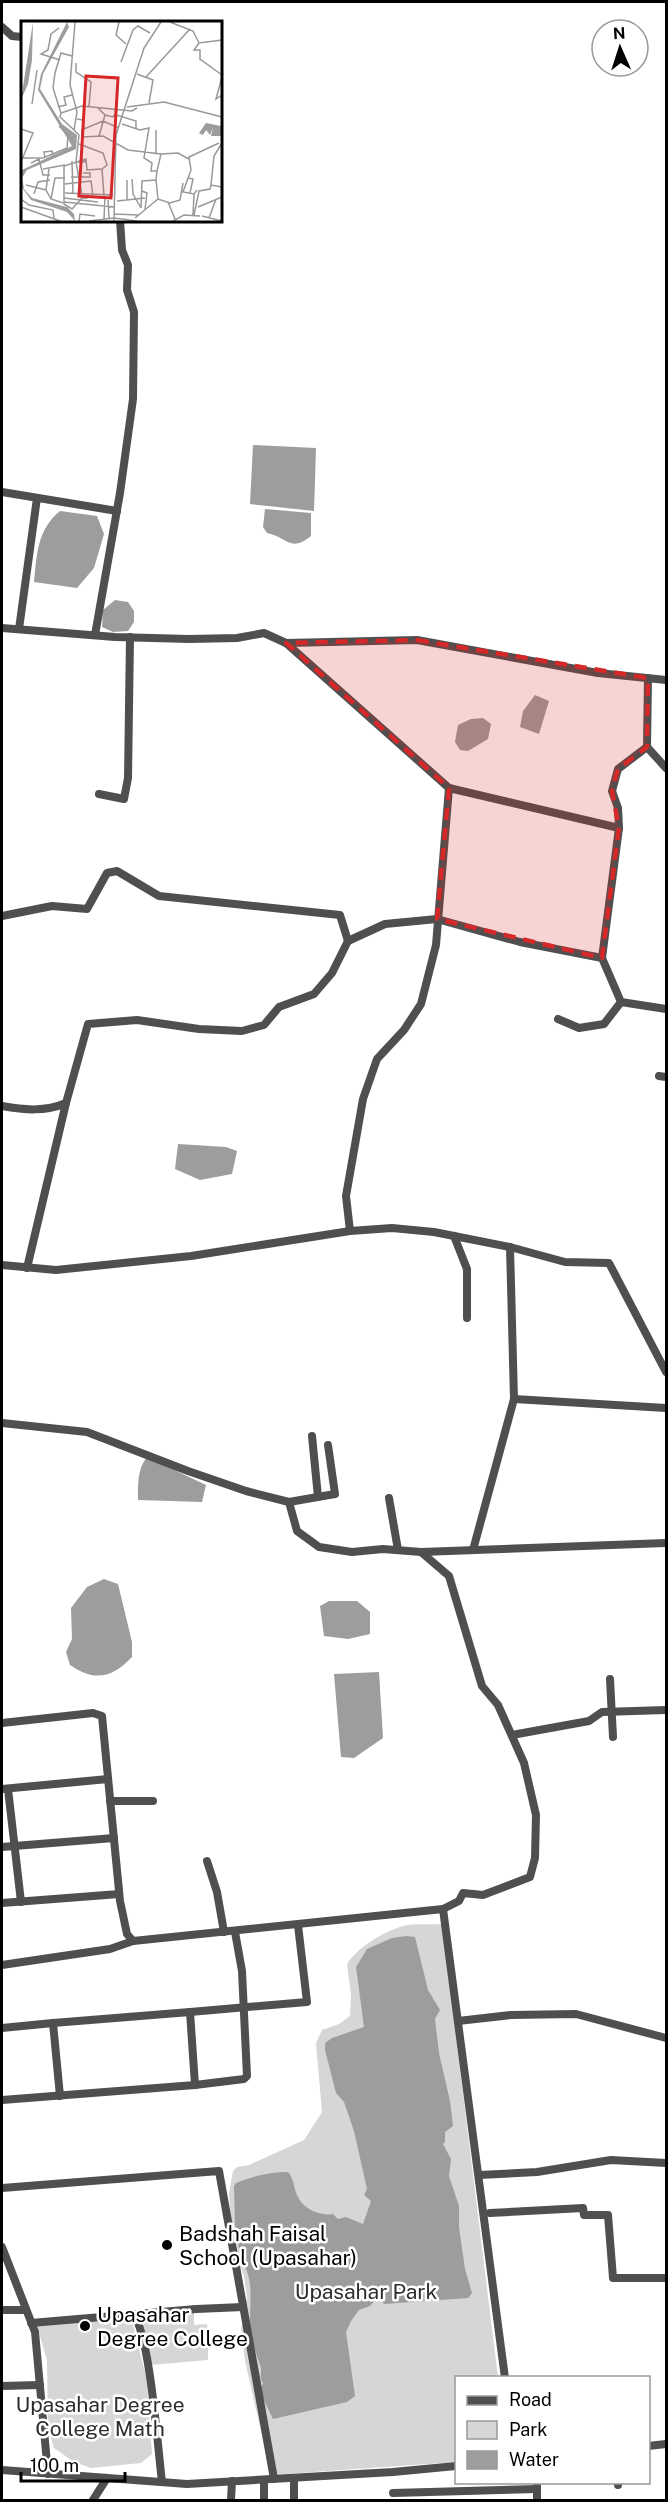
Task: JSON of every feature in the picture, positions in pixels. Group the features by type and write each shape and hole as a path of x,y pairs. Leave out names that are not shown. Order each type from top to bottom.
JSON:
{"street":[{"path":"2,27 12,36 21,37"},
{"path":"94,635 117,511 133,399 134,312 127,290 128,265 122,250 120,222"},
{"path":"2,492 117,511"},
{"path":"19,629 37,498"},
{"path":"2,628 130,637 237,638 264,633 286,643 449,788 619,828"},
{"path":"99,794 124,799 128,778 130,637"},
{"path":"286,643 417,640 598,673 666,680"},
{"path":"648,678 647,747 666,768"},
{"path":"621,1002 602,958 619,828 618,808 612,791 618,769 647,747"},
{"path":"350,1231 345,1196 363,1098 376,1059 404,1030 421,1004 436,945 449,788"},
{"path":"2,916 52,906 87,909 107,873 117,871 159,896 340,915 348,940"},
{"path":"27,1268 66,1103 88,1024 137,1020 199,1029 242,1031 264,1025 279,1007 314,994 332,974 348,940 385,924 437,920 520,942 602,958"},
{"path":"621,1002 666,1009"},
{"path":"558,1019 579,1028 604,1024 621,1002"},
{"path":"2,1106 21,1110 50,1110 66,1103"},
{"path":"2,1265 56,1270 190,1256 350,1231 392,1227 454,1236 510,1247 565,1262 609,1263 666,1372"},
{"path":"454,1236 467,1269 467,1318"},
{"path":"474,1550 514,1399 510,1247"},
{"path":"514,1399 666,1408"},
{"path":"2,1423 87,1432 188,1471 246,1491 289,1502 335,1494 328,1445"},
{"path":"312,1436 318,1497"},
{"path":"389,1498 398,1550"},
{"path":"289,1502 297,1531 319,1547 352,1552 398,1550 421,1552 666,1543"},
{"path":"2,1965 110,1949 133,1941 443,1909 459,1901 463,1893 483,1894 530,1877 535,1857 536,1815 524,1763 498,1705 482,1686 449,1576 421,1552"},
{"path":"610,1679 613,1737"},
{"path":"512,1735 589,1721 602,1712 666,1710"},
{"path":"2,1723 93,1713 102,1716 119,1894 127,1934 133,1941"},
{"path":"21,1902 15,1846 5,1789 108,1779"},
{"path":"110,1802 153,1801"},
{"path":"2,1848 114,1838"},
{"path":"207,1861 217,1892 224,1932"},
{"path":"2,1903 119,1894"},
{"path":"443,1909 506,2376"},
{"path":"2,2028 308,2002 298,1925"},
{"path":"2,2100 195,2085 246,2078 242,1971 235,1932"},
{"path":"190,2012 195,2085"},
{"path":"458,2021 511,2015 576,2014 666,2038"},
{"path":"53,2022 60,2096"},
{"path":"479,2175 537,2172 611,2160 666,2163"},
{"path":"2,2188 219,2171 274,2479"},
{"path":"490,2212 583,2208 584,2216 608,2215 613,2278 666,2278"},
{"path":"2,2247 35,2332 48,2474"},
{"path":"31,2323 243,2307"},
{"path":"2,2310 26,2310"},
{"path":"134,2314 139,2320 146,2355 162,2482"},
{"path":"2,2386 40,2385"},
{"path":"650,2446 666,2444"},
{"path":"2,2470 187,2484 455,2466"},
{"path":"93,2500 107,2478"},
{"path":"294,2478 294,2500"},
{"path":"264,2480 264,2500"},
{"path":"231,2500 232,2481"},
{"path":"393,2493 537,2486 537,2500"}],"highlighted area":[{"path":"417,640 648,678 647,747 618,769 612,791 619,828 602,958 437,919 449,788 286,643"}],"green space":[{"name":"Upasahar Park","path":"442,1924 498,2376 455,2376 455,2462 271,2475 245,2361 241,2329 247,2297 244,2276 239,2263 236,2235 231,2223 229,2193 233,2171 237,2167 249,2165 304,2140 322,2112 316,2043 322,2030 339,2024 350,2016 351,1994 347,1964 379,1936 403,1926"},
{"path":"194,2310 194,2325 207,2324 209,2335 203,2337 203,2342 208,2342 208,2360 151,2365 140,2316"},
{"name":"Upasahar Degree College Math","path":"131,2317 147,2380 152,2454 141,2463 91,2468 74,2462 54,2448 48,2429 47,2360 37,2326"}],"water":[{"path":"253,445 316,448 314,511 250,504"},
{"path":"265,509 311,513 311,536 293,544 267,533 263,527"},
{"path":"60,511 97,516 104,534 94,568 77,588 34,582 37,552 42,534 52,518"},
{"path":"115,600 128,602 134,611 134,622 128,631 113,632 102,627 103,610"},
{"path":"535,695 549,701 539,734 520,727 523,711"},
{"path":"483,718 491,724 488,739 468,751 460,750 455,742 458,725 471,719"},
{"path":"178,1144 226,1147 237,1151 232,1174 200,1180 175,1169"},
{"path":"147,1457 206,1485 202,1502 138,1500 140,1472"},
{"path":"104,1579 118,1584 132,1642 132,1657 110,1673 87,1674 70,1665 66,1652 72,1639 71,1608 87,1587"},
{"path":"329,1601 357,1601 370,1612 370,1634 348,1639 324,1636 320,1606"},
{"path":"379,1672 383,1738 354,1758 341,1757 334,1674"},
{"path":"415,1937 428,1990 440,2010 435,2019 453,2126 445,2132 443,2144 451,2159 449,2176 459,2206 459,2227 465,2269 472,2293 468,2298 384,2304 379,2296 370,2306 359,2310 346,2332 355,2396 347,2402 273,2419 260,2392 263,2383 261,2367 251,2332 250,2282 241,2261 235,2225 234,2186 236,2183 255,2176 288,2172 299,2199 309,2209 318,2213 333,2214 338,2219 346,2217 363,2224 371,2201 364,2195 367,2189 354,2131 344,2102 336,2093 325,2043 332,2038 364,2027 356,1967 367,1949 392,1938"}],"place":[{"name":"Badshah Faisal School (Upasahar)","path":"167,2245"},
{"name":"Upasahar Degree College","path":"85,2326"}]}
